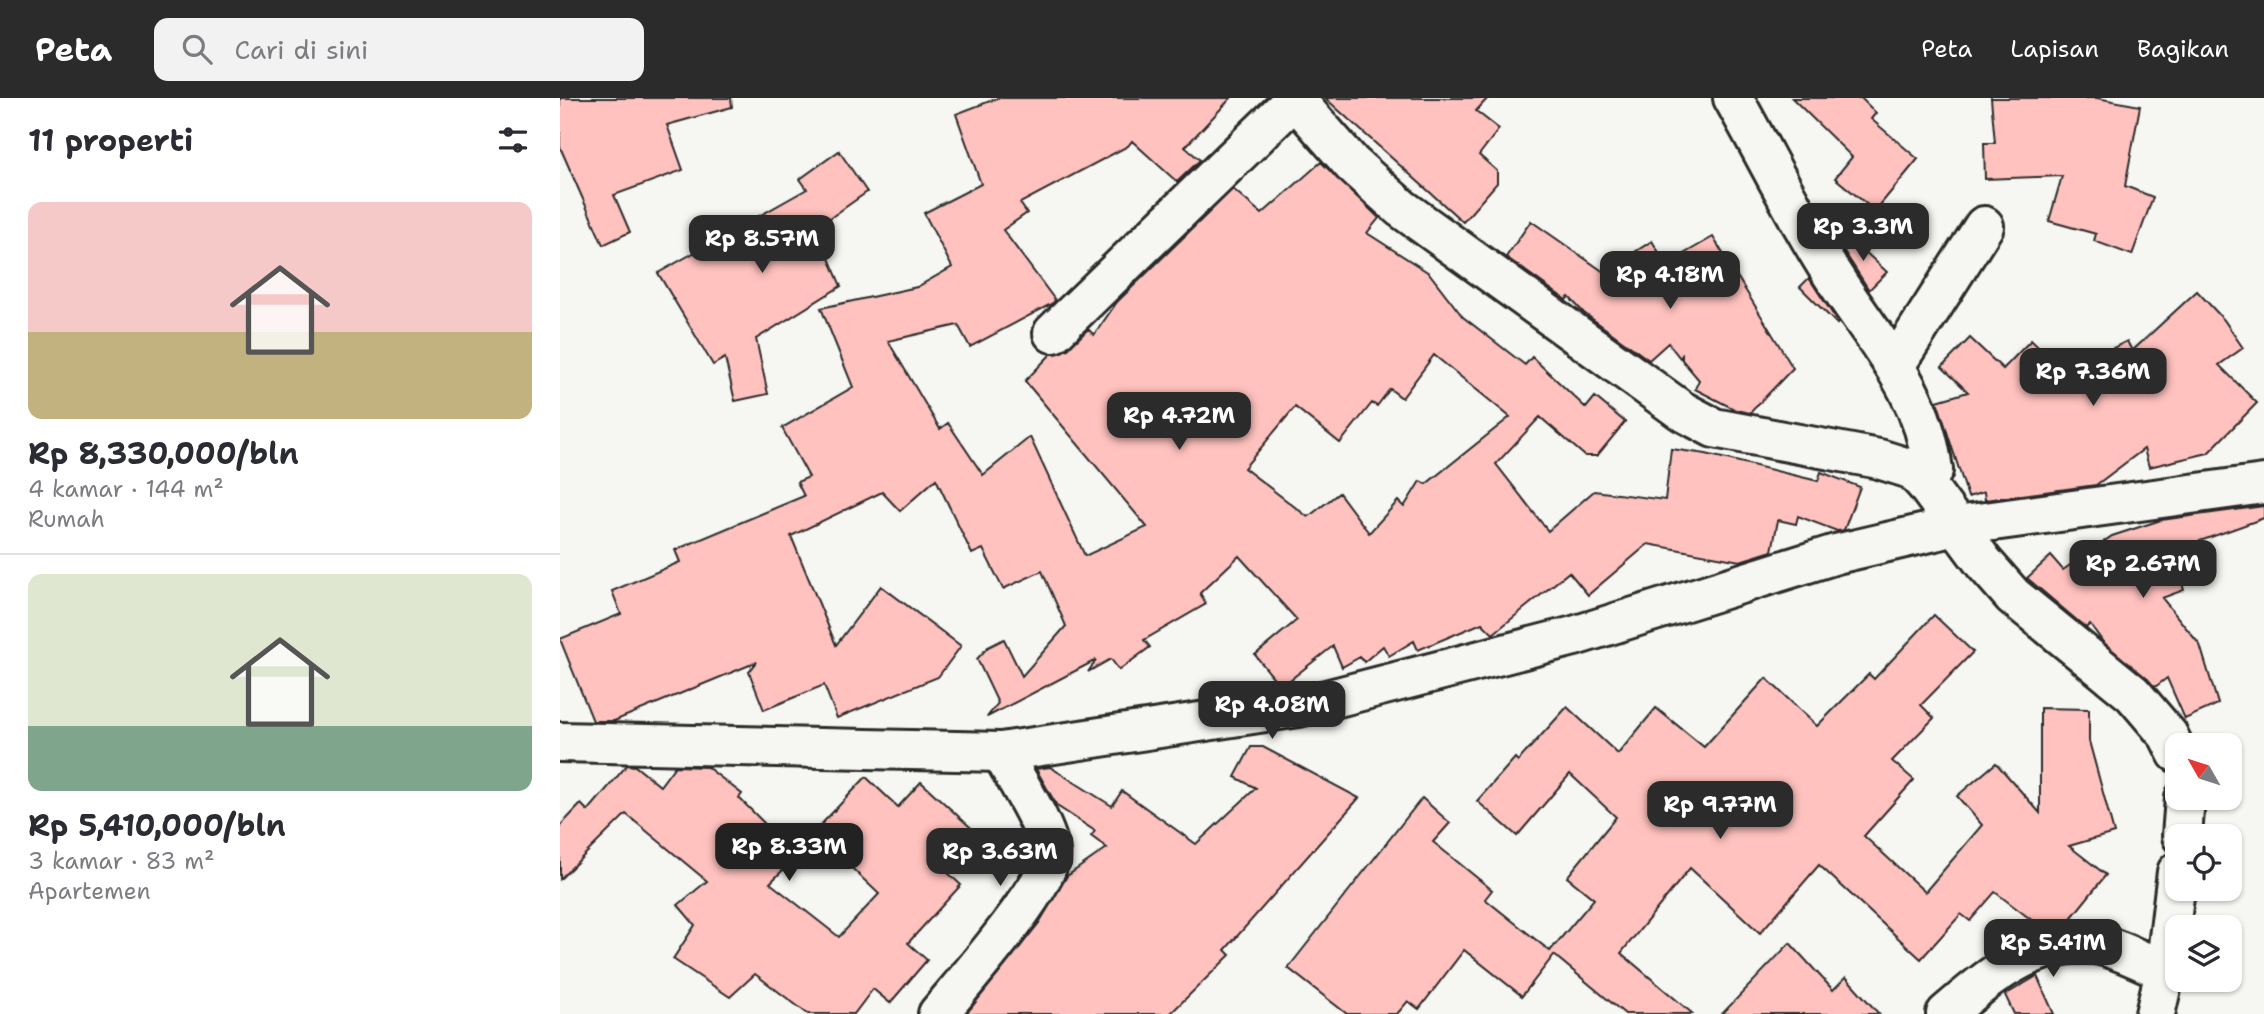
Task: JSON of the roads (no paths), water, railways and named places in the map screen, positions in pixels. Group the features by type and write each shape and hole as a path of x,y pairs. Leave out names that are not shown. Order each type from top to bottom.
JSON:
{"street":[{"path":"1053,334 1295,98 1352,163 1401,208 1682,411 1714,428 1893,461 1911,469 2014,596 2133,694 2166,733"},
{"path":"1733,98 1838,284 1896,365 1917,408 1930,450 1933,470 1924,482"},
{"path":"1896,365 1984,226"},
{"path":"560,742 1001,752 1298,707 1574,636 1836,554 1956,526 2264,484"},
{"path":"938,1014 1020,915 1051,856 1048,839 1001,752"},
{"path":"1946,1014 2020,956 2056,947 2095,944 2165,971 2155,1014"}]}
